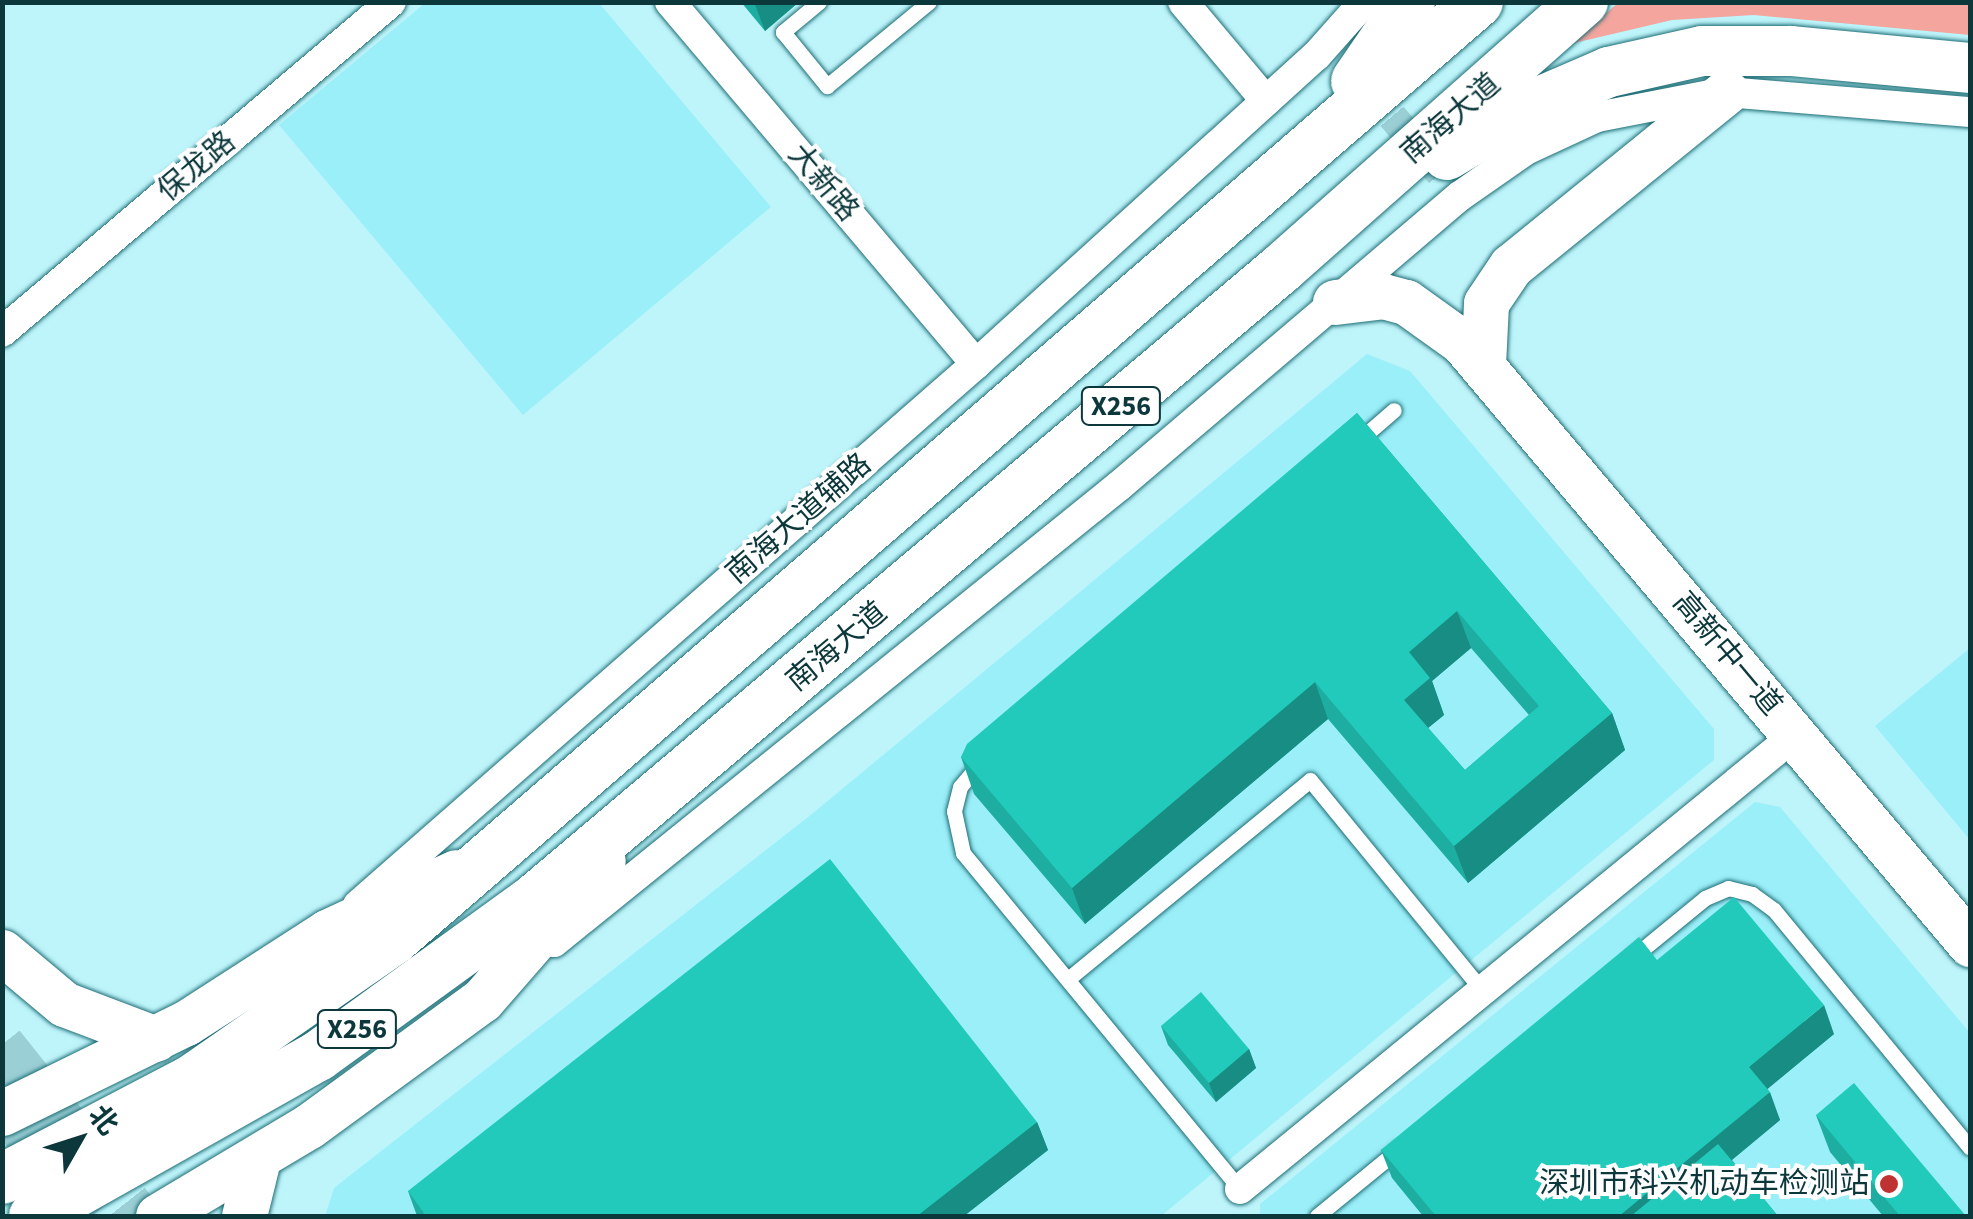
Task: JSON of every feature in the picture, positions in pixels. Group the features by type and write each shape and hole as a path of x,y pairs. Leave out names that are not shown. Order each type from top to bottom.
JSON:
{"main road":[{"path":"1233,211 1363,73 1410,2"},
{"name":"X256","path":"2,1179 103,1130 292,1017 511,843 1233,211 1478,2"},
{"name":"南海大道","path":"34,1216 318,1056 654,802 1282,268 1583,2"},
{"path":"1282,268 1480,133 1608,72 1702,51 1749,50 1970,68"}],"street":[{"name":"保龙路","path":"2,332 391,2"},
{"name":"大新路","path":"670,2 976,364"},
{"path":"1183,2 1266,101"},
{"name":"南海大道辅路","path":"327,932 976,364 1266,101 1337,52 1364,2"},
{"path":"1483,365 1486,303 1511,266 1726,92"},
{"path":"158,1216 258,1159 482,1000 1119,486 1392,254 1453,188 1570,128 1642,104 1726,92 1970,112"},
{"name":"高新中一道","path":"1335,302 1382,296 1406,302 1445,324 1970,944"},
{"path":"1240,1189 1795,735"},
{"path":"482,1000 654,802"},
{"path":"2,1113 156,1039 327,932 511,843"},
{"path":"2,952 64,1004 156,1039"},
{"path":"244,1216 258,1159"}],"lane":[{"path":"819,2 783,32 828,86 928,2"},
{"path":"1334,462 1394,410"},
{"path":"988,756 960,787 954,830 963,853 1240,1189"},
{"path":"1068,979 1310,780 1482,991"},
{"path":"1615,971 1704,898 1728,888 1752,894 1774,910 1970,1148"},
{"path":"1317,1216 1421,1131"}],"shaded area":[{"path":"425,3 599,3 771,207 523,415 279,125"},
{"path":"1618,3 1970,3 1970,35 1754,15 1672,20 1570,44"},
{"path":"1367,354 1410,371 1714,729 1714,760 1161,1216 325,1216 334,1188 812,814"},
{"path":"1970,648 1970,840 1875,726"},
{"path":"1755,802 1780,807 1970,1033 1970,1216 1260,1216 1260,1204"}],"building":[{"path":"1357,413 1612,713 1454,846 1315,682 1072,888 961,757 967,744","holes":["1457,611 1539,706 1465,770 1404,700 1430,678 1409,652"]},
{"path":"830,859 1037,1122 917,1216 420,1216 424,1213 408,1191"},
{"path":"1734,897 1824,1005 1749,1067 1770,1092 1619,1216 1436,1216 1381,1150 1639,937 1657,960"},
{"path":"1201,992 1249,1049 1209,1083 1161,1026"},
{"path":"1854,1083 1966,1216 1900,1216 1816,1115"},
{"path":"1718,1144 1778,1216 1631,1216"}],"tunnel":[{"path":"1363,82 1446,180"},
{"path":"2,1044 139,1216"},
{"path":"2,1103 92,1216"}],"place":[{"name":"深圳市科兴机动车检测站","path":"1889,1184"}]}
